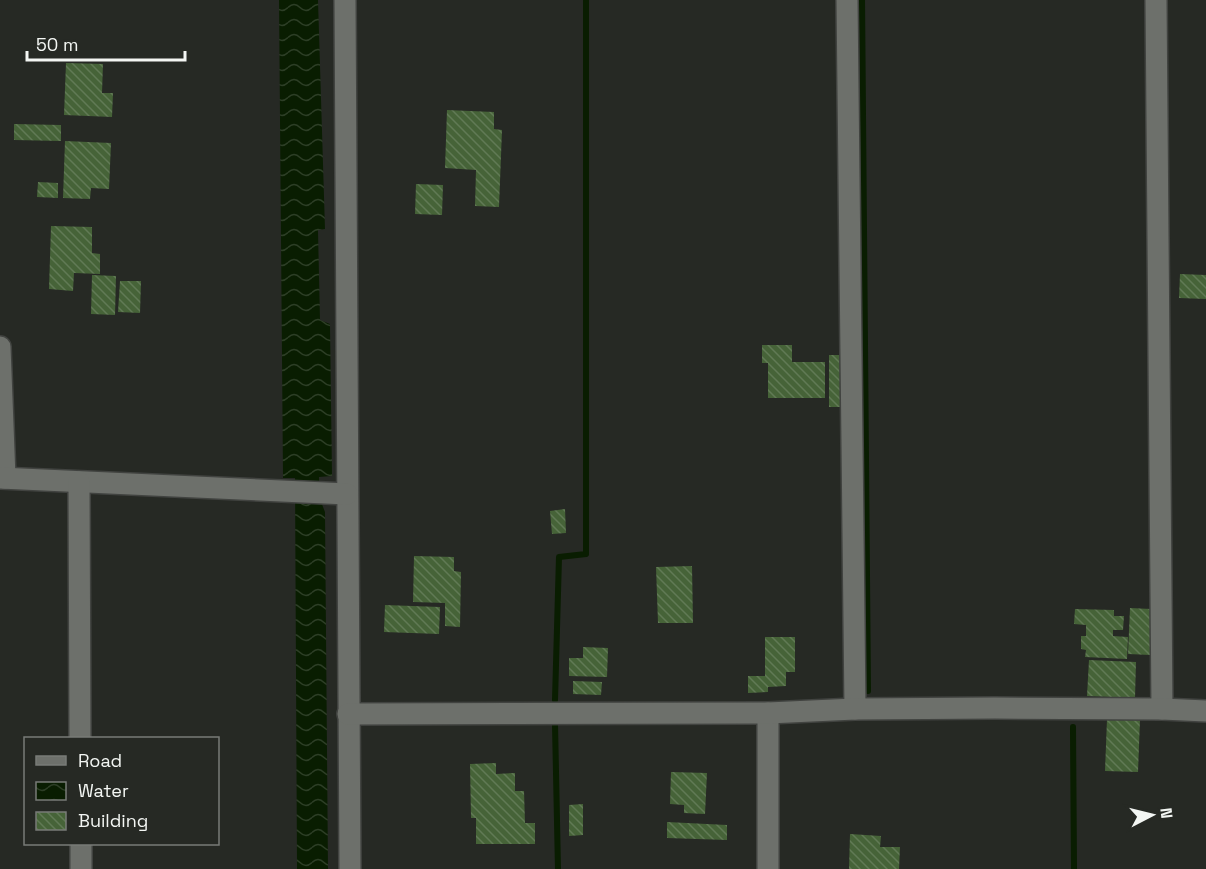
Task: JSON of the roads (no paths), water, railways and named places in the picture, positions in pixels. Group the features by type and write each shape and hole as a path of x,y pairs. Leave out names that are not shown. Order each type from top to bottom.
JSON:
{"street":[{"path":"345,0 350,869"},
{"path":"847,0 855,709"},
{"path":"1156,0 1162,709"},
{"path":"0,347 2,478 347,494"},
{"path":"79,482 80,737"},
{"path":"348,714 768,712 855,709 1206,711"},
{"path":"768,712 768,869"},
{"path":"81,845 81,869"}],"water":[{"path":"279,0 318,0 325,229 318,230 320,320 330,324 332,476 319,477 320,499 325,512 328,869 297,869 295,478 283,478"}],"waterway":[{"path":"555,700 559,557 586,554 586,0"},
{"path":"862,0 868,691"},
{"path":"555,724 558,869"},
{"path":"1073,727 1074,869"}]}
